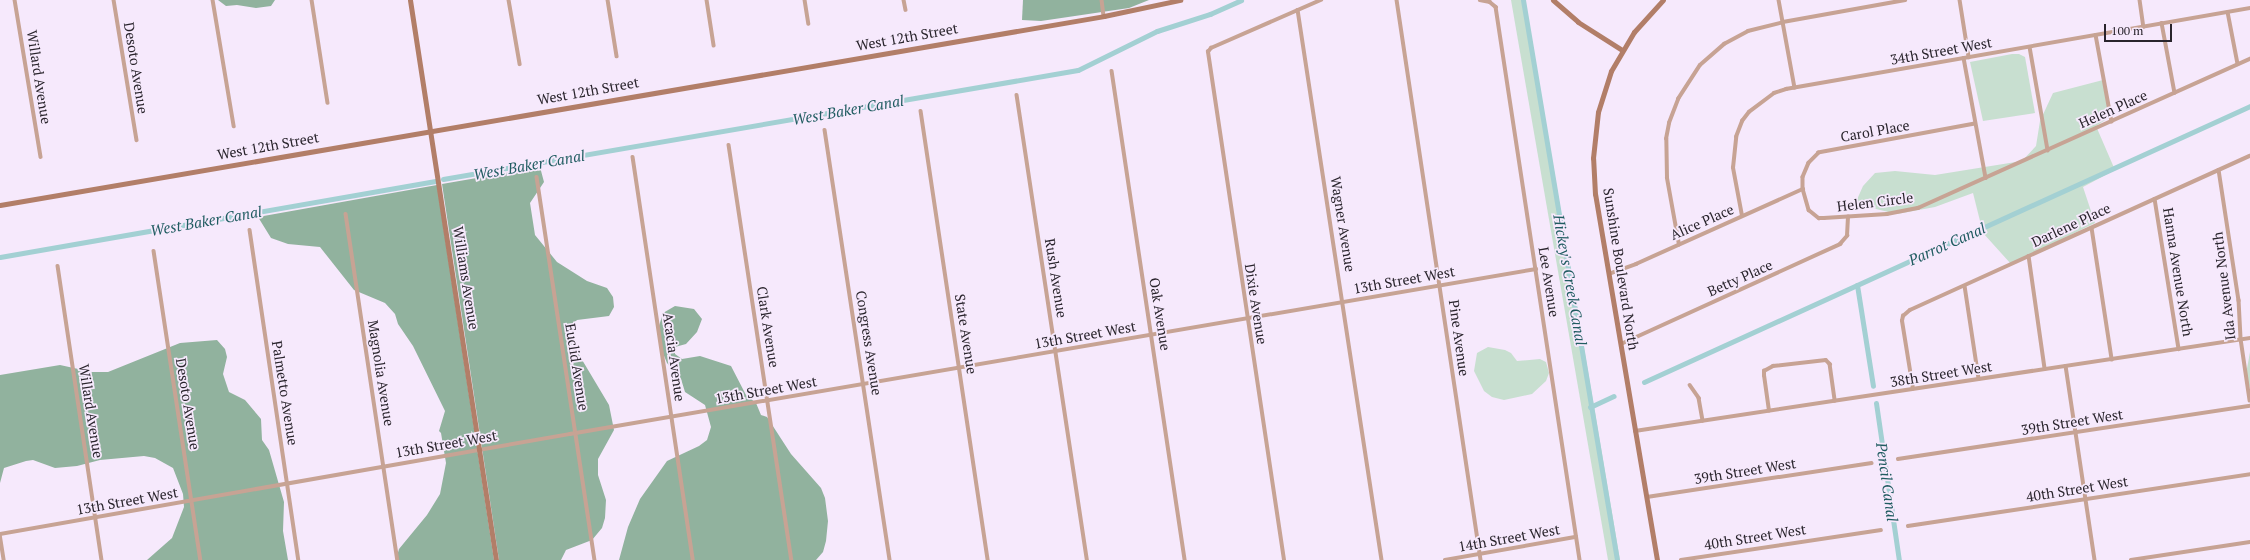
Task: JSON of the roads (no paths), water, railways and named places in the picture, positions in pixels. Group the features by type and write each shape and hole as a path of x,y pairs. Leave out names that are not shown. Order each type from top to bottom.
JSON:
{"street":[{"name":"Willard Avenue","path":"16,0 41,157"},
{"name":"Desoto Avenue","path":"114,0 137,140"},
{"path":"213,0 234,126"},
{"path":"312,0 328,103"},
{"name":"Williams Avenue","path":"410,0 496,560"},
{"path":"509,0 520,64"},
{"path":"608,0 617,56"},
{"path":"707,0 714,45"},
{"path":"805,0 809,24"},
{"path":"904,0 906,10"},
{"path":"1102,0 1104,16"},
{"name":"West 12th Street","path":"0,205 1104,16 1180,0"},
{"path":"1298,10 1321,0"},
{"name":"Pine Avenue","path":"1397,0 1481,560"},
{"name":"Lee Avenue","path":"1480,0 1490,2 1496,7 1580,560"},
{"path":"1553,0 1588,29 1622,50"},
{"name":"Sunshine Boulevard North","path":"1657,560 1595,194 1593,150 1599,105 1611,71 1622,50 1644,19 1663,0"},
{"path":"1780,0 1795,88"},
{"path":"1679,245 1667,178 1666,154 1668,127 1678,99 1696,70 1724,44 1748,31 1783,22 1905,0"},
{"path":"1960,0 1969,57"},
{"path":"2140,0 2144,26"},
{"name":"34th Street West","path":"1742,216 1733,162 1737,131 1746,116 1756,105 1774,93 1795,88 2250,8"},
{"name":"Dixie Avenue","path":"1284,560 1208,52 1211,48 1298,10"},
{"name":"Wagner Avenue","path":"1298,10 1344,302 1382,560"},
{"path":"2228,12 2238,64"},
{"path":"2162,23 2175,93"},
{"path":"2096,35 2112,122"},
{"path":"2030,47 2048,150"},
{"path":"1964,58 1986,178"},
{"name":"Helen Place","path":"1986,178 2250,59"},
{"name":"Oak Avenue","path":"1112,72 1185,560"},
{"name":"Rush Avenue","path":"1017,95 1087,560"},
{"name":"State Avenue","path":"921,111 988,560"},
{"name":"Carol Place","path":"1803,189 1803,178 1806,168 1815,156 1823,151 1975,124"},
{"name":"Congress Avenue","path":"825,130 890,560"},
{"name":"Clark Avenue","path":"729,145 792,560"},
{"name":"Darlene Place","path":"1913,389 1902,321 1904,316 1910,310 2250,156"},
{"name":"Acacia Avenue","path":"633,157 693,560"},
{"name":"Ida Avenue North","path":"2219,170 2239,300 2241,340 2250,400"},
{"name":"Euclid Avenue","path":"537,177 594,560"},
{"name":"Helen Circle","path":"1803,189 1809,210 1812,214 1824,218 1848,217 1887,214 1918,208 1986,178"},
{"name":"Alice Place","path":"1609,274 1679,245 1803,189"},
{"name":"Hanna Avenue North","path":"2155,198 2178,349"},
{"name":"Magnolia Avenue","path":"346,214 398,560"},
{"name":"Betty Place","path":"1621,344 1840,244 1847,236 1848,217"},
{"path":"2092,228 2112,359"},
{"name":"Palmetto Avenue","path":"250,230 299,560"},
{"name":"Desoto Avenue","path":"154,251 200,560"},
{"path":"2029,256 2046,369"},
{"name":"Willard Avenue","path":"58,266 102,560"},
{"name":"13th Street West","path":"0,534 384,466 1536,269"},
{"path":"1965,286 1979,379"},
{"name":"38th Street West","path":"1635,431 2250,338"},
{"path":"1769,411 1764,371 1773,366 1826,360 1830,364 1835,401"},
{"path":"2066,366 2095,560"},
{"path":"1690,385 1699,398 1703,421"},
{"name":"39th Street West","path":"1898,459 2250,406"},
{"name":"39th Street West","path":"1646,497 1870,464"},
{"name":"40th Street West","path":"1908,526 2250,474"},
{"name":"40th Street West","path":"1681,560 1880,530"},
{"path":"0,534 4,560"},
{"name":"14th Street West","path":"1445,560 1576,537"},
{"path":"2131,560 2250,542"}],"waterway":[{"name":"West Baker Canal","path":"443,179 1078,70 1157,31 1210,14 1241,0"},
{"name":"Hickey's Creek Canal","path":"1523,0 1617,560"},
{"name":"Parrot Canal","path":"1644,382 2250,106"},
{"name":"West Baker Canal","path":"0,257 435,181"},
{"name":"Pencil Canal","path":"1857,285 1873,386"},
{"name":"Parrot Canal","path":"1590,407 1614,396"},
{"name":"Pencil Canal","path":"1876,403 1899,560"}]}
